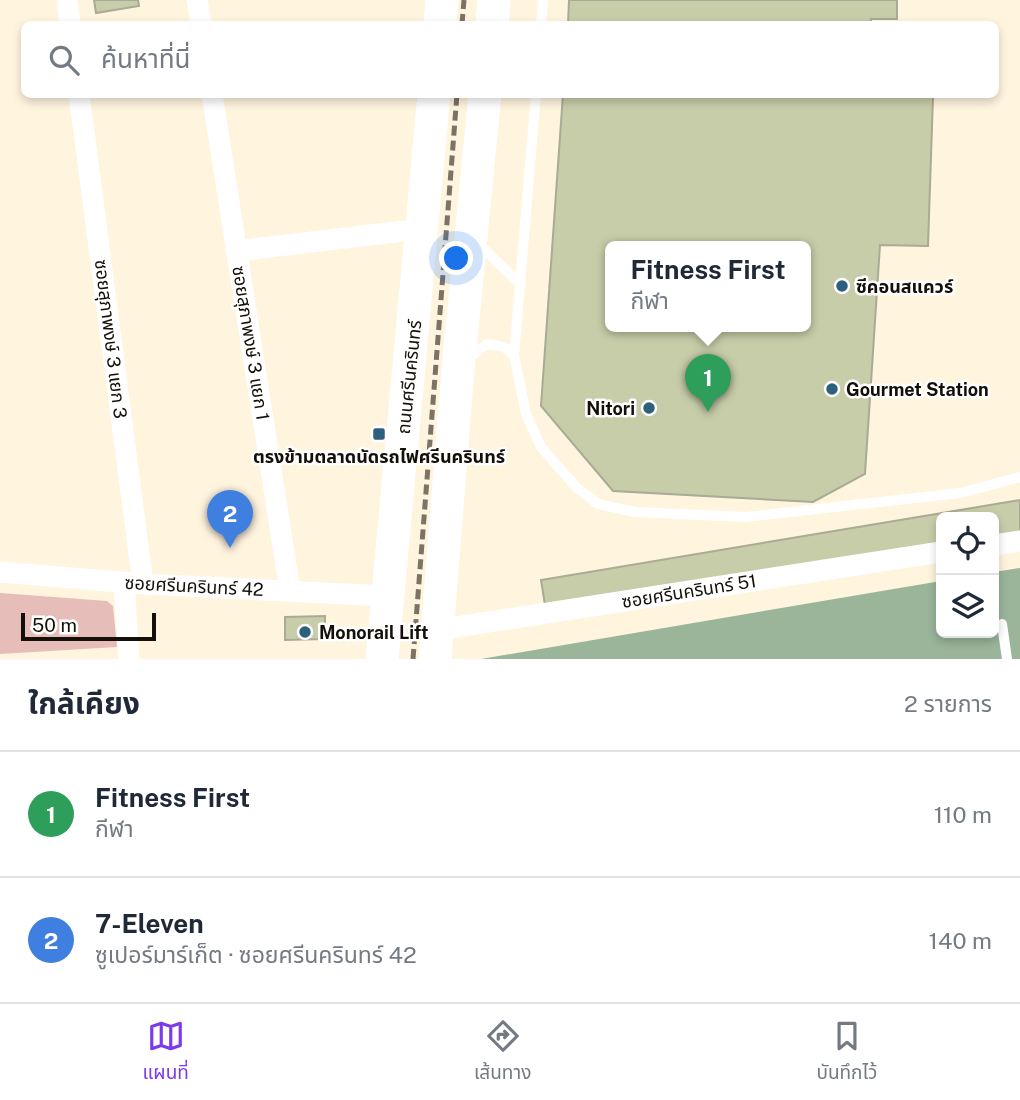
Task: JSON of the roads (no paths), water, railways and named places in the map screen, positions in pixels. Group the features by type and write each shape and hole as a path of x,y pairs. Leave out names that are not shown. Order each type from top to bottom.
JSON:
{"main road":[{"path":"440,21 442,0"},
{"path":"492,21 494,0"},
{"name":"ถนนศรีนครินทร์","path":"382,659 435,98"},
{"path":"436,645 458,369 485,98"}],"street":[{"path":"67,0 70,21"},
{"path":"197,0 200,21"},
{"name":"ซอยสุภาพงษ์ 3 แยก 3","path":"79,98 134,583 130,659"},
{"name":"ซอยสุภาพงษ์ 3 แยก 1","path":"213,98 290,591"},
{"path":"236,251 404,231"},
{"path":"999,543 1020,541"},
{"name":"ซอยศรีนครินทร์ 51","path":"436,645 936,553"},
{"name":"ซอยศรีนครินทร์ 42","path":"0,572 134,583 387,596"}],"lane":[{"path":"541,21 543,0"},
{"path":"536,98 514,355 526,414 541,447 577,488 598,503 635,512 746,517 960,493 1020,477"},
{"path":"471,237 521,285"},
{"path":"458,369 473,352 487,344 504,346 514,355"},
{"path":"1002,624 1007,659"}],"railway":[{"path":"462,21 464,0"},
{"path":"413,659 457,98"}],"place":[{"name":"ซีคอนสแควร์","path":"842,286"},
{"name":"Gourmet Station","path":"832,389"},
{"name":"Nitori","path":"649,408"},
{"name":"Fitness First","path":"708,412"},
{"name":"ตรงข้ามตลาดนัดรถไฟศรีนครินทร์","path":"379,434"},
{"name":"7-Eleven","path":"230,548"},
{"name":"Monorail Lift","path":"305,632"}]}
